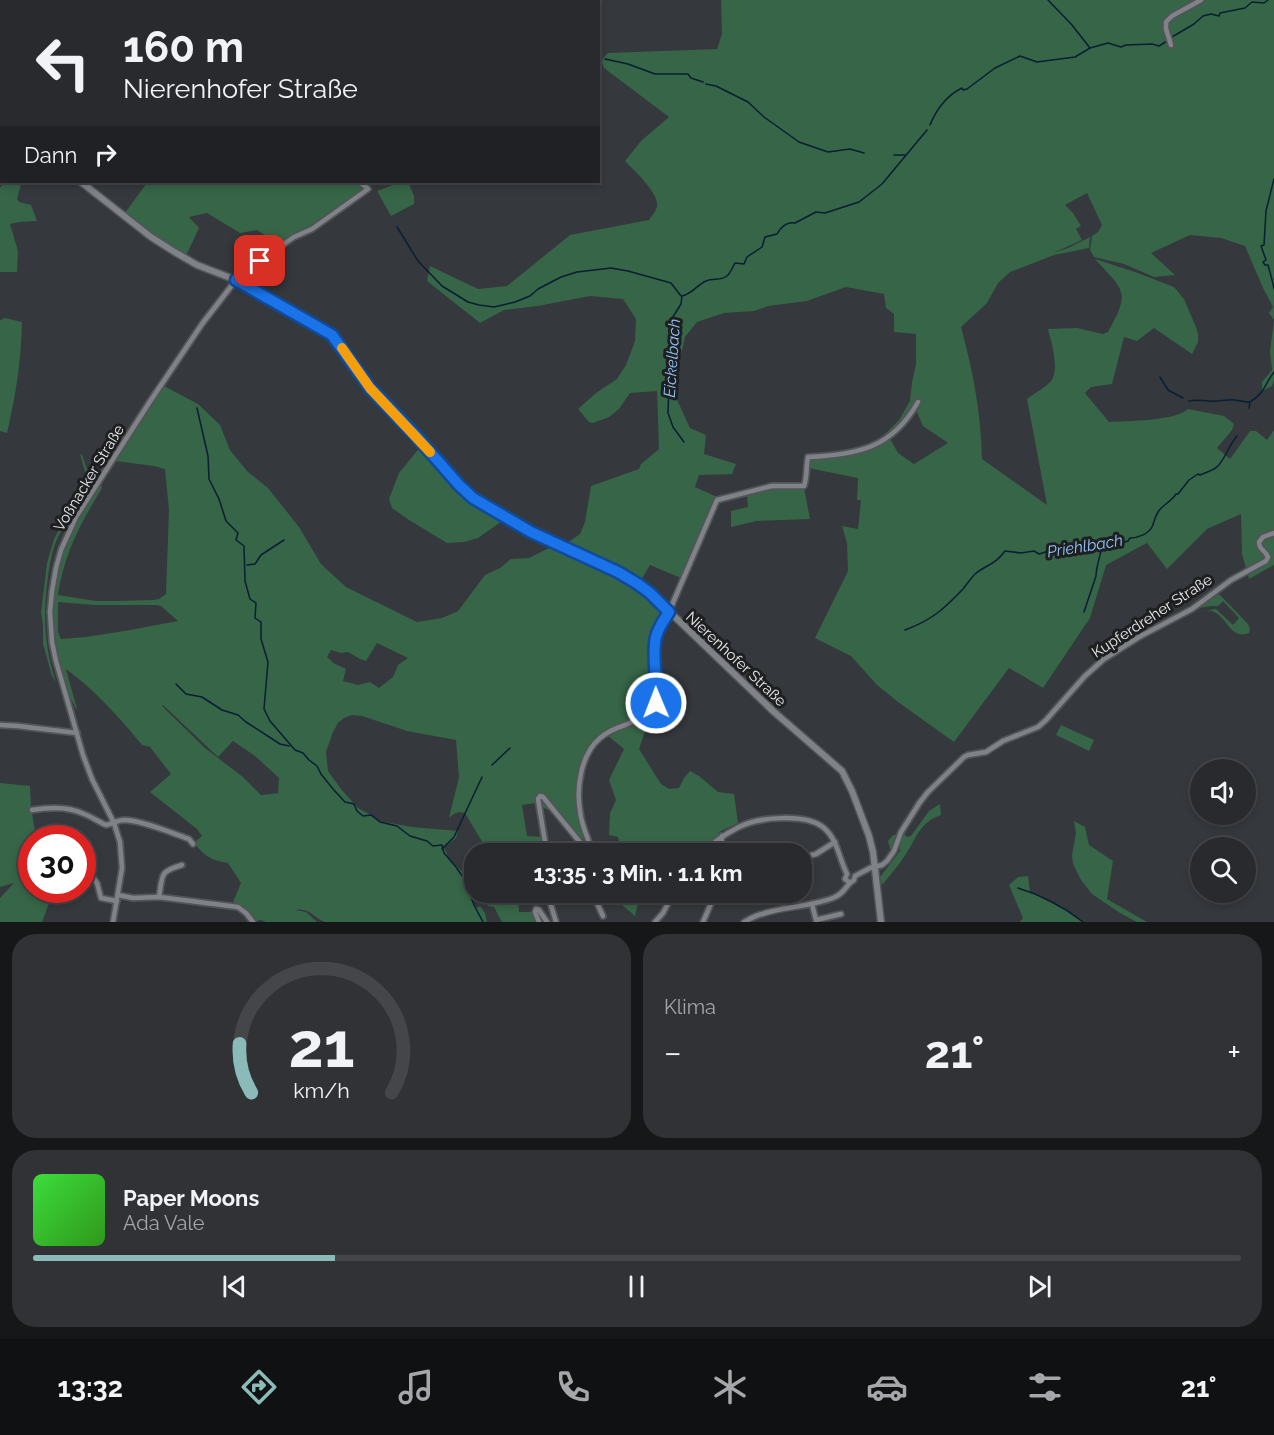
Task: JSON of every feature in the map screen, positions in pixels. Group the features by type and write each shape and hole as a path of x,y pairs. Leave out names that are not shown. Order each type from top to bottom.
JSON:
{"street":[{"path":"1172,45 1165,27 1166,22 1172,16 1201,0"},
{"name":"Nierenhofer Straße","path":"82,183 151,237 197,264 236,280 332,335 370,388 473,498 531,532 618,572 650,593 773,711 842,771 869,836 876,867 881,922"},
{"path":"236,280 294,237 322,223 368,189 361,183"},
{"name":"Voßnacker Straße","path":"113,922 122,868 120,842 114,823 90,773 56,661 50,627 52,591 61,550 76,517 202,324 236,280"},
{"path":"588,843 579,808 581,772 588,755 603,735 649,713 655,707 656,637 717,500 769,487 804,486 808,457 841,456 867,449 897,430 907,420 918,402"},
{"name":"Kupferdreher Straße","path":"876,867 882,865 891,856 900,832 928,792 964,757 968,754 986,752 1003,741 1041,725 1078,683 1104,659 1139,637 1192,609 1231,580 1266,561 1268,557 1258,542 1263,537 1274,533"},
{"path":"0,725 77,734"},
{"path":"545,843 538,799 540,796 543,796 581,843"},
{"path":"32,810 68,808 106,825 128,820 189,839 193,844"},
{"path":"713,843 722,836 750,823 788,818 814,822 825,828 835,842 847,874 845,879 849,882"},
{"path":"721,843 722,836"},
{"path":"812,855 835,842"},
{"path":"159,897 164,873 182,865"},
{"path":"744,922 761,914 837,897 843,893 855,876 876,867"},
{"path":"847,874 852,873 855,876"},
{"path":"96,883 101,898 159,897 238,906 253,922"},
{"path":"550,903 555,922"},
{"path":"597,903 603,915"},
{"path":"655,922 668,903"},
{"path":"703,922 711,903"},
{"path":"812,904 816,920 841,914"},
{"path":"539,922 536,909 547,922"}],"green space":[{"path":"721,0 1274,0 1274,320 1269,313 1273,307 1245,246 1221,238 1190,235 1151,253 1175,275 1154,277 1124,264 1094,257 1090,250 1092,236 1102,225 1087,193 1065,205 1081,226 1076,229 1082,240 1053,253 1090,237 1089,248 1054,255 1010,272 998,283 987,303 961,327 976,392 982,459 1047,505 1027,399 1049,384 1054,376 1054,355 1048,329 1077,328 1103,334 1108,332 1120,308 1121,292 1118,285 1095,259 1174,287 1184,299 1198,334 1198,342 1192,354 1154,328 1137,341 1124,337 1112,384 1091,387 1085,393 1109,422 1162,418 1182,413 1188,409 1224,416 1234,424 1232,430 1217,448 1230,459 1250,431 1256,431 1267,440 1274,430 1274,565 1249,579 1242,554 1241,514 1207,529 1167,569 1147,543 1106,565 1090,618 1043,688 1009,668 954,742 877,685 851,656 815,638 848,571 847,543 842,526 858,529 861,500 857,500 858,478 808,468 811,459 851,455 867,450 886,433 899,420 910,401 916,364 916,334 894,332 894,314 886,308 884,294 846,287 807,301 768,306 754,311 724,313 697,322 685,337 673,391 690,428 706,435 704,454 736,464 732,474 699,475 695,487 717,497 681,578 650,565 640,582 617,569 563,546 580,534 585,522 591,486 639,469 641,464 659,449 657,391 630,393 619,409 609,417 593,423 589,422 578,409 617,379 626,365 635,341 636,319 623,299 590,296 504,310 480,323 427,281 430,266 478,289 507,286 570,235 649,220 657,208 656,198 625,161 641,141 669,117 604,68 603,58 608,53 717,49 722,34","holes":["916,410 923,426 948,443 914,464 898,453 889,437 899,430"]},
{"path":"4,183 22,183 17,199 19,202 31,205 37,221 10,224 18,251 17,272 0,272 0,188"},
{"path":"147,183 360,183 364,186 363,191 326,218 278,244 257,230 240,233 207,213 189,217 199,228 186,256 152,236 124,214"},
{"path":"398,183 408,183 414,196 414,204 391,216 377,191"},
{"path":"5,318 22,322 18,378 7,433 0,431 0,320"},
{"path":"1274,320 1274,380 1272,386 1262,391 1262,382 1272,370 1270,351"},
{"path":"164,386 198,404 220,425 230,450 247,471 268,488 299,527 321,564 346,587 417,622 442,618 458,611 485,575 500,568 511,559 529,558 549,548 568,552 616,573 653,597 665,612 653,646 656,698 639,749 661,784 669,789 679,788 690,771 718,792 734,794 738,823 719,832 718,838 711,843 620,843 618,837 609,835 610,813 616,800 609,780 624,749 608,736 622,727 603,733 591,745 577,793 584,840 576,834 560,813 555,814 536,803 522,805 527,836 543,837 543,843 483,843 465,813 456,813 449,818 459,777 456,740 407,731 362,716 352,715 338,723 333,732 326,752 328,771 358,808 379,821 412,827 458,831 456,838 444,847 449,859 464,873 464,903 473,903 477,908 480,906 487,922 325,922 305,910 296,910 306,912 317,922 256,921 246,909 233,902 241,883 228,863 205,855 194,843 202,836 197,829 150,792 171,774 150,747 142,745 106,704 66,669 76,709 66,686 59,658 54,622 58,569 63,552 80,516 101,484 102,488 80,527 69,553 58,595 96,601 116,601 153,600 166,594 169,510 165,469 115,461","holes":["58,602 94,605 156,605 161,606 178,621 86,637 61,639 58,632","377,643 408,658 398,665 393,677 379,688 370,682 358,685 343,681 346,669 327,657 331,650 341,653 348,652 366,661","163,705 218,757 233,741 255,756 279,778 278,793 261,795 243,777 205,748"]},
{"path":"421,446 470,500 505,519 478,538 447,543 392,508 389,499 399,473"},
{"path":"80,454 92,482 56,542 46,590 47,643 56,682 52,676 43,644 41,612 47,563 54,539 87,485"},
{"path":"773,488 804,488 810,519 756,521 731,527 731,511 748,507 747,495"},
{"path":"1219,594 1248,624 1249,633 1237,634 1219,615 1206,610 1216,609 1233,625 1239,618 1223,601 1218,606 1199,608"},
{"path":"1061,725 1094,740 1089,751 1056,735"},
{"path":"0,783 30,786 34,825 18,825 18,903 49,903 42,922 0,922 0,898 14,883 0,887"},
{"path":"940,804 941,815 924,826 882,885 880,877 900,851 899,843 890,849 888,841 893,835 903,833 907,837 911,836 929,811"},
{"path":"1074,821 1085,827 1089,845 1113,861 1107,899 1147,922 1137,922 1120,913 1092,894 1081,880 1073,864 1072,855 1076,833"},
{"path":"1028,876 1030,892 1071,913 1083,922 1020,922 1023,918 1009,885 1018,877"},
{"path":"486,903 519,903 519,912 532,912 536,922 502,922 494,907"},
{"path":"638,903 635,916 622,905"}],"waterway":[{"path":"1048,0 1090,48"},
{"name":"Eickelbach","path":"1172,37 1203,16 1211,14 1219,16 1220,13 1245,8 1252,2 1264,3 1268,0"},
{"name":"Eickelbach","path":"930,125 935,114 952,95 962,88 967,89 995,68 1020,56 1037,62 1075,57 1090,48 1108,43 1121,47 1152,44 1159,46 1167,41"},
{"path":"605,59 628,64 655,74 688,74 691,78 703,82"},
{"path":"706,84 716,86 748,102 764,117 799,142 828,152 850,149 864,153"},
{"name":"Eickelbach","path":"684,442 673,427 668,413 671,320 681,304 682,296 706,281 725,277 735,263 744,264 747,257 762,247 765,237 777,234 786,224 795,223 816,212 825,213 859,202 882,184 927,130"},
{"path":"894,155 905,155"},
{"name":"Priehlbach","path":"1274,179 1266,211 1264,245 1261,246 1266,260 1263,262 1268,265 1274,289"},
{"path":"397,227 418,261 442,286 468,302 479,305 494,307 515,302 530,296 561,277 577,272 611,268 671,283 681,296"},
{"name":"Priehlbach","path":"1249,408 1250,402 1262,392 1274,372"},
{"path":"1160,377 1168,390 1183,398"},
{"path":"1189,401 1250,402"},
{"path":"197,408 208,456 209,479 226,521 238,533 236,540 244,546 245,581 250,599 256,603 255,618 261,622 261,639 268,662 264,709 270,721 295,750 303,753 317,766 345,802 354,804 363,816 371,815 380,822 397,826 410,836 427,841 433,846 442,845 444,853 465,880 483,922"},
{"name":"Priehlbach","path":"905,630 937,613 963,589 975,574 994,562 1005,551 1021,553 1034,551 1039,554 1056,549 1065,550 1079,545 1115,545 1145,534 1152,527 1160,510 1178,494 1189,480 1218,466 1237,436"},
{"path":"247,565 255,564 261,555 284,540"},
{"path":"1084,612 1096,576 1102,545"},
{"path":"176,684 186,694 202,697 222,710 238,715 280,744 289,746"},
{"path":"492,765 510,748"},
{"path":"442,849 454,837 482,777"},
{"path":"1018,888 1052,902 1083,922"}],"slow traffic":[{"path":"342,348 370,388 430,452"}],"route":[{"path":"260,261 236,280 332,335 370,388 473,498 554,544 618,572 650,593 669,612 656,637 654,652 656,703"}]}
